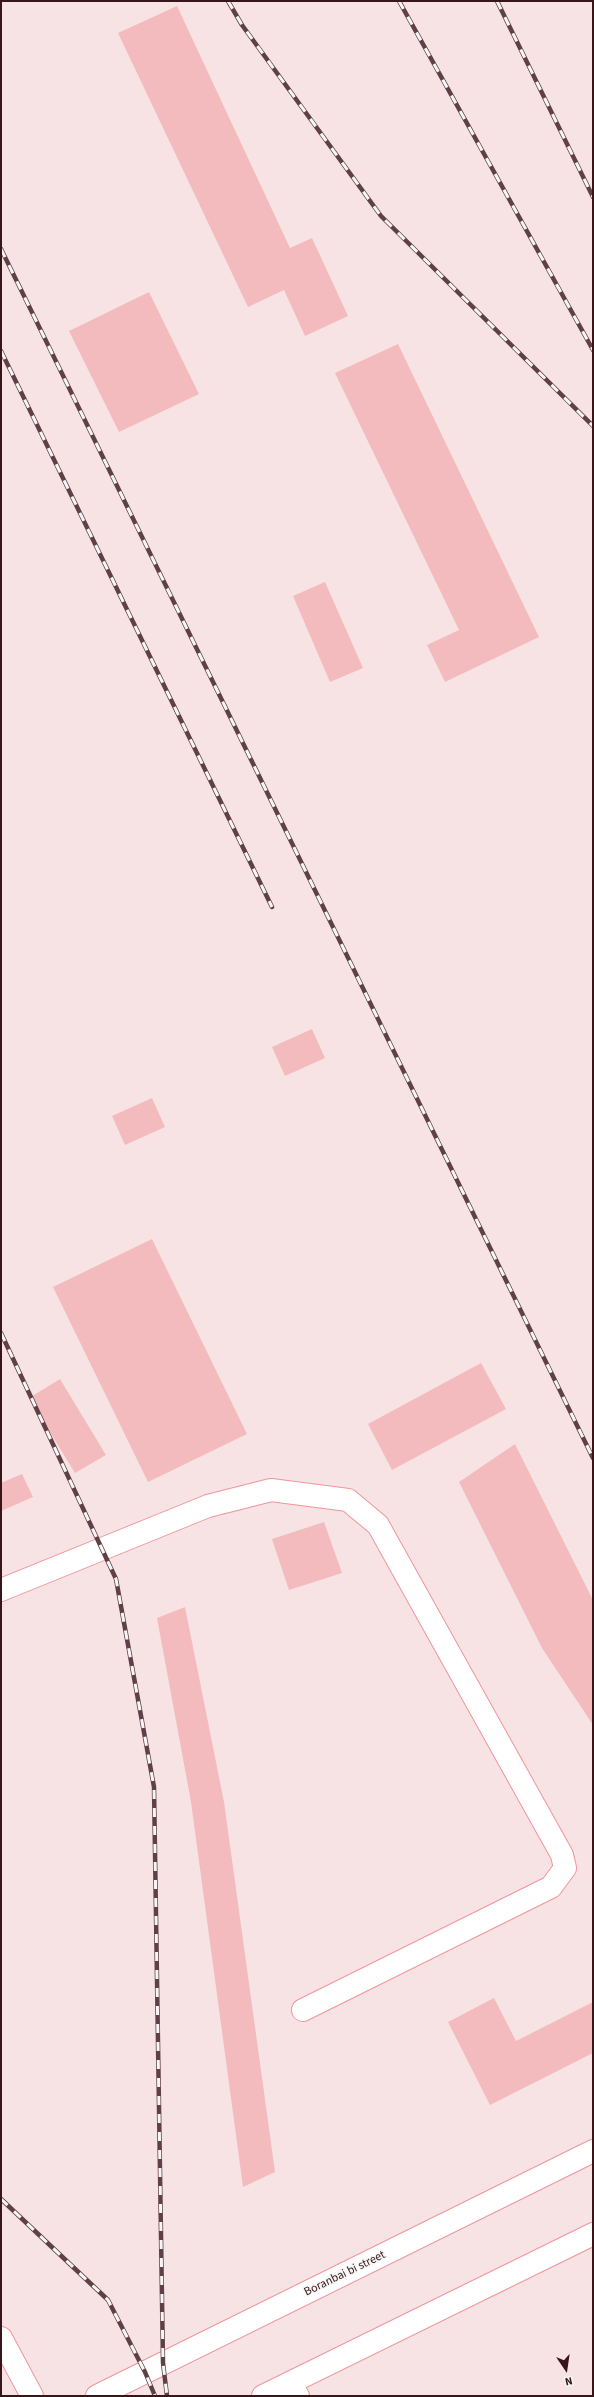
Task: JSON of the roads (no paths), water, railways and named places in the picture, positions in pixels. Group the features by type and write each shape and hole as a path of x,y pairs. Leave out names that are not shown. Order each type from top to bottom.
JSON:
{"main road":[{"path":"1,1590 208,1506 271,1490 348,1500 378,1525 562,1855 565,1868 551,1887 303,2010"},
{"name":"Boranbai bi street","path":"98,2396 593,2151"},
{"path":"263,2396 294,2389 593,2234"},
{"path":"1,2338 32,2396"}],"railway":[{"path":"228,1 242,25 381,216 593,426"},
{"path":"399,1 593,350"},
{"path":"497,1 593,197"},
{"path":"1,249 593,1458"},
{"path":"1,351 272,907"},
{"path":"1,1333 116,1579 154,1787 163,2363 167,2396"},
{"path":"1,2199 108,2300 145,2372 155,2396"}]}
